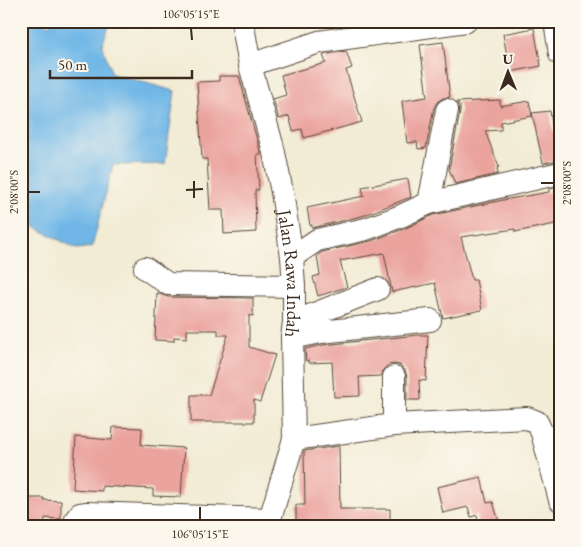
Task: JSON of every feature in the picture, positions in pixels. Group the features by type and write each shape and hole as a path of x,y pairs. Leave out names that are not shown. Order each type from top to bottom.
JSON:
{"street":[{"name":"Jalan Rawa Indah","path":"242,21 250,65 274,148 292,257 294,286 294,439 271,522"},
{"path":"250,65 319,42 466,21"},
{"path":"555,21 560,54"},
{"path":"429,203 447,110"},
{"path":"292,257 317,240 366,229 429,203 560,173"},
{"path":"145,268 168,284 294,286"},
{"path":"293,330 378,289"},
{"path":"293,330 330,331 430,320"},
{"path":"394,377 394,425"},
{"path":"294,439 394,425 527,418 537,422 542,433 560,500"},
{"path":"75,526 76,519 80,514 87,513 271,522"}],"water":[{"path":"21,21 42,21 50,25 52,21 111,21 102,45 112,74 175,91 165,164 113,165 92,247 77,249 21,220"}],"building":[{"path":"534,28 541,66 510,72 503,34"},
{"path":"443,42 450,97 443,98 437,102 434,108 426,148 418,149 417,142 407,143 402,101 427,97 420,45"},
{"path":"346,51 352,68 346,70 362,122 304,138 302,129 293,131 289,116 279,119 273,99 286,95 281,75 326,63 323,55"},
{"path":"219,76 239,76 261,154 257,154 259,190 255,190 256,232 224,234 223,210 210,210 207,159 202,159 197,82 219,81"},
{"path":"500,100 500,106 529,101 532,116 501,122 501,130 485,131 499,167 497,168 498,174 455,184 449,169 460,112 460,106 457,102"},
{"path":"550,111 553,131 557,131 560,145 560,160 543,163 532,113"},
{"path":"408,179 411,197 362,216 312,228 312,225 310,225 307,208 364,196 362,187"},
{"path":"560,187 560,223 515,232 515,229 461,237 472,280 476,280 482,310 443,318 435,283 392,292 384,253 340,261 347,287 318,296 313,277 320,275 317,256 322,252 371,241 406,228 433,215 549,192 549,189"},
{"path":"157,293 168,297 253,298 253,316 249,315 249,347 275,355 260,402 254,400 254,422 191,422 191,395 209,395 228,335 218,335 218,330 187,330 187,338 174,337 174,341 155,340"},
{"path":"428,335 426,381 419,380 420,400 407,400 407,377 405,370 400,365 388,365 383,370 381,376 359,377 360,396 334,397 332,362 309,363 309,360 306,361 305,349 323,345"},
{"path":"113,427 142,428 141,445 184,448 181,497 153,496 153,489 102,486 102,491 73,489 76,437 112,440"},
{"path":"339,446 340,509 390,509 390,526 296,526 296,505 305,505 304,451"},
{"path":"481,477 487,503 493,502 499,522 479,526 477,515 471,517 468,507 443,513 437,487"},
{"path":"21,498 44,498 44,500 61,501 61,519 45,518 44,526 21,526"}]}
